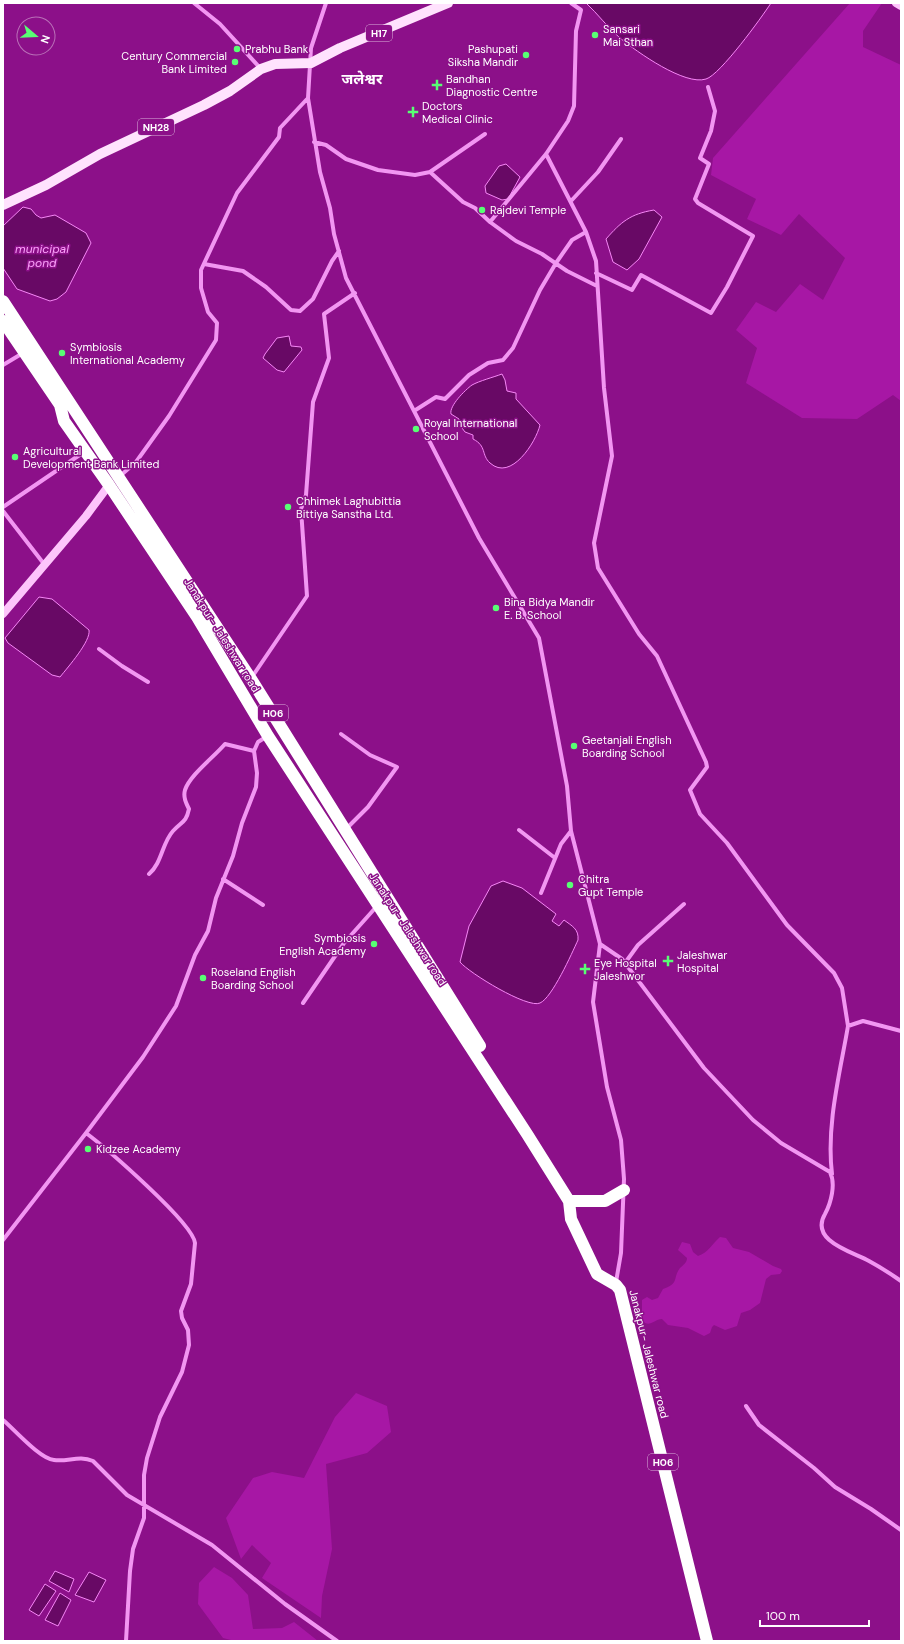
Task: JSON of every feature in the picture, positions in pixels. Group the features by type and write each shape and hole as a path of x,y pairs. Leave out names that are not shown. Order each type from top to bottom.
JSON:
{"highway":[{"name":"H06","path":"3,300 114,481 251,679 346,830 525,1117 527,1134"},
{"name":"Janakpur- Jaleshwar road","path":"3,321 60,405 64,421 85,451 114,481 268,736 569,1201 571,1219 597,1274 616,1285 620,1290 708,1641"},
{"path":"569,1201 605,1201 624,1190"},
{"name":"Janakpur- Jaleshwar road","path":"691,1574 654,1427 708,1641"}],"main road":[{"name":"H17","path":"311,63 340,48 448,3"},
{"name":"NH28","path":"3,204 46,185 100,154 204,105 230,91 261,69 275,64 311,63"}],"street":[{"path":"194,3 220,24 261,69"},
{"path":"326,3 311,48 308,98 314,142 346,278 479,538 539,638 567,786 571,831 600,944 593,1002 606,1080 621,1140 624,1190 621,1253 616,1285"},
{"path":"490,222 546,154 568,121 574,106 576,31 581,10 571,3"},
{"path":"896,3 901,6"},
{"path":"596,273 632,290 641,275 711,313 727,287 753,236 698,203 695,199 709,164 700,158 711,131 715,110 708,87"},
{"path":"3,614 114,481 136,462 169,416 216,340 217,323 208,312 201,288 201,270 237,193 278,137 280,128 308,98"},
{"path":"314,142 326,144 346,159 378,170 415,175 430,172 485,134"},
{"path":"571,200 598,172 621,139"},
{"path":"546,154 571,200 586,232 596,261 604,388 612,456 594,544 598,568 640,634 657,656 706,762 707,767 690,790 700,814 727,843 787,925 834,973 842,988 848,1026 834,1103 831,1161 833,1178 831,1197 821,1224 822,1230 829,1240 842,1249 869,1260 901,1281"},
{"path":"430,172 463,202 475,208 490,222 516,241 597,286"},
{"path":"414,411 436,397 445,399 469,375 488,363 503,360 513,348 540,290 556,263 572,240 586,232"},
{"path":"204,264 218,268 230,268 243,271 266,287 291,310 300,311 312,299 339,251"},
{"path":"251,679 307,596 300,509 306,495 313,402 329,358 324,314 355,293"},
{"path":"3,365 24,353"},
{"path":"3,507 85,451"},
{"path":"3,511 44,564"},
{"path":"99,649 122,666 148,682"},
{"path":"342,734 370,755 397,767 368,807 346,830"},
{"path":"3,1240 143,1057 176,1006 195,955 208,931 216,898 234,856 242,823 256,787 257,774 254,751 258,742 268,736"},
{"path":"149,874 154,869 173,831 187,819 189,809 185,801 185,791 189,783 225,744 254,751"},
{"path":"519,830 554,858"},
{"path":"541,893 560,844 571,831"},
{"path":"223,879 263,905"},
{"path":"625,963 638,945 684,904"},
{"path":"302,1004 344,943 377,906"},
{"path":"600,944 625,963 704,1068 753,1120 781,1143 830,1172 833,1178"},
{"path":"848,1026 863,1021 901,1031"},
{"path":"86,1133 103,1145 180,1220 194,1237 191,1284 181,1311 182,1318 188,1330 190,1345 182,1372 160,1417 147,1458 144,1475 144,1518 133,1549 130,1571 126,1641"},
{"path":"746,1406 759,1425 814,1468 835,1487 871,1509 901,1530"},
{"path":"3,1420 48,1459 59,1460 87,1458 94,1461 119,1488 145,1506 212,1545 285,1604 338,1641"}],"shaded area":[{"path":"850,3 882,3 863,31 863,47 901,65 901,401 893,395 857,419 802,418 746,383 757,348 736,330 756,302 776,312 800,284 823,300 845,258 799,214 781,235 747,219 756,199 711,175 713,158"},
{"path":"720,1237 726,1238 733,1248 749,1252 781,1269 782,1271 780,1274 771,1275 766,1279 760,1303 750,1310 741,1313 737,1326 725,1330 714,1325 710,1333 704,1336 688,1328 668,1325 662,1319 649,1324 645,1323 642,1320 642,1300 647,1297 652,1300 658,1298 663,1289 674,1283 680,1268 685,1264 687,1258 678,1250 682,1242 690,1244 693,1252 698,1256 707,1251"},
{"path":"356,1393 387,1406 391,1432 367,1453 326,1464 332,1549 322,1596 321,1618 262,1578 271,1563 252,1545 241,1559 226,1518 253,1478 272,1472 304,1478 335,1417"},
{"path":"214,1567 232,1578 248,1595 253,1629 282,1628 294,1622 318,1641 235,1641 223,1638 198,1604 199,1583"}],"water":[{"path":"586,3 771,3 740,45 721,67 706,79 697,80 686,78 674,73 649,59 616,34"},
{"path":"506,164 520,177 508,199 502,200 486,193 485,186 499,166"},
{"name":"municipal pond","path":"23,207 31,209 41,218 55,215 86,233 91,243 66,292 57,299 50,301 17,289 3,268 3,226"},
{"path":"654,210 662,217 639,259 627,270 613,262 606,239 621,223 632,216"},
{"path":"289,336 291,346 301,347 302,350 284,372 277,370 263,358 277,338"},
{"path":"502,374 507,391 516,393 516,399 540,425 538,432 528,450 521,458 514,464 498,468 487,460 480,445 473,439 473,435 465,432 459,424 459,419 451,414 451,411 458,398 472,385"},
{"path":"39,597 52,599 89,630 89,635 83,647 60,677 52,675 8,643 5,638"},
{"path":"503,881 522,888 556,914 552,921 559,926 564,920 576,930 578,936 578,940 556,984 545,999 540,1003 524,1001 512,996 475,974 460,962 469,926 491,886"},
{"path":"55,1571 74,1579 69,1592 49,1581"},
{"path":"89,1572 106,1580 94,1602 75,1595"},
{"path":"45,1584 56,1591 39,1616 29,1610"},
{"path":"60,1593 71,1600 58,1626 45,1620"}],"place":[{"name":"Sansari Mai Sthan","path":"595,35"},
{"name":"Prabhu Bank","path":"237,49"},
{"name":"Pashupati Siksha Mandir","path":"526,55"},
{"name":"Century Commercial Bank Limited","path":"235,62"},
{"name":"Bandhan Diagnostic Centre","path":"437,85"},
{"name":"Doctors Medical Clinic","path":"413,112"},
{"name":"Rajdevi Temple","path":"482,210"},
{"name":"Symbiosis International Academy","path":"62,353"},
{"name":"Royal International School","path":"416,429"},
{"name":"Agricultural Development Bank Limited","path":"15,457"},
{"name":"Chhimek Laghubittia Bittiya Sanstha Ltd.","path":"288,507"},
{"name":"Bina Bidya Mandir E. B. School","path":"496,608"},
{"name":"Geetanjali English Boarding School","path":"574,746"},
{"name":"Chitra Gupt Temple","path":"570,885"},
{"name":"Symbiosis English Academy","path":"374,944"},
{"name":"Jaleshwar Hospital","path":"668,961"},
{"name":"Eye Hospital Jaleshwor","path":"585,969"},
{"name":"Roseland English Boarding School","path":"203,978"},
{"name":"Kidzee Academy","path":"88,1149"}],"district":[{"name":"जलेश्वर","path":"362,79"}]}
